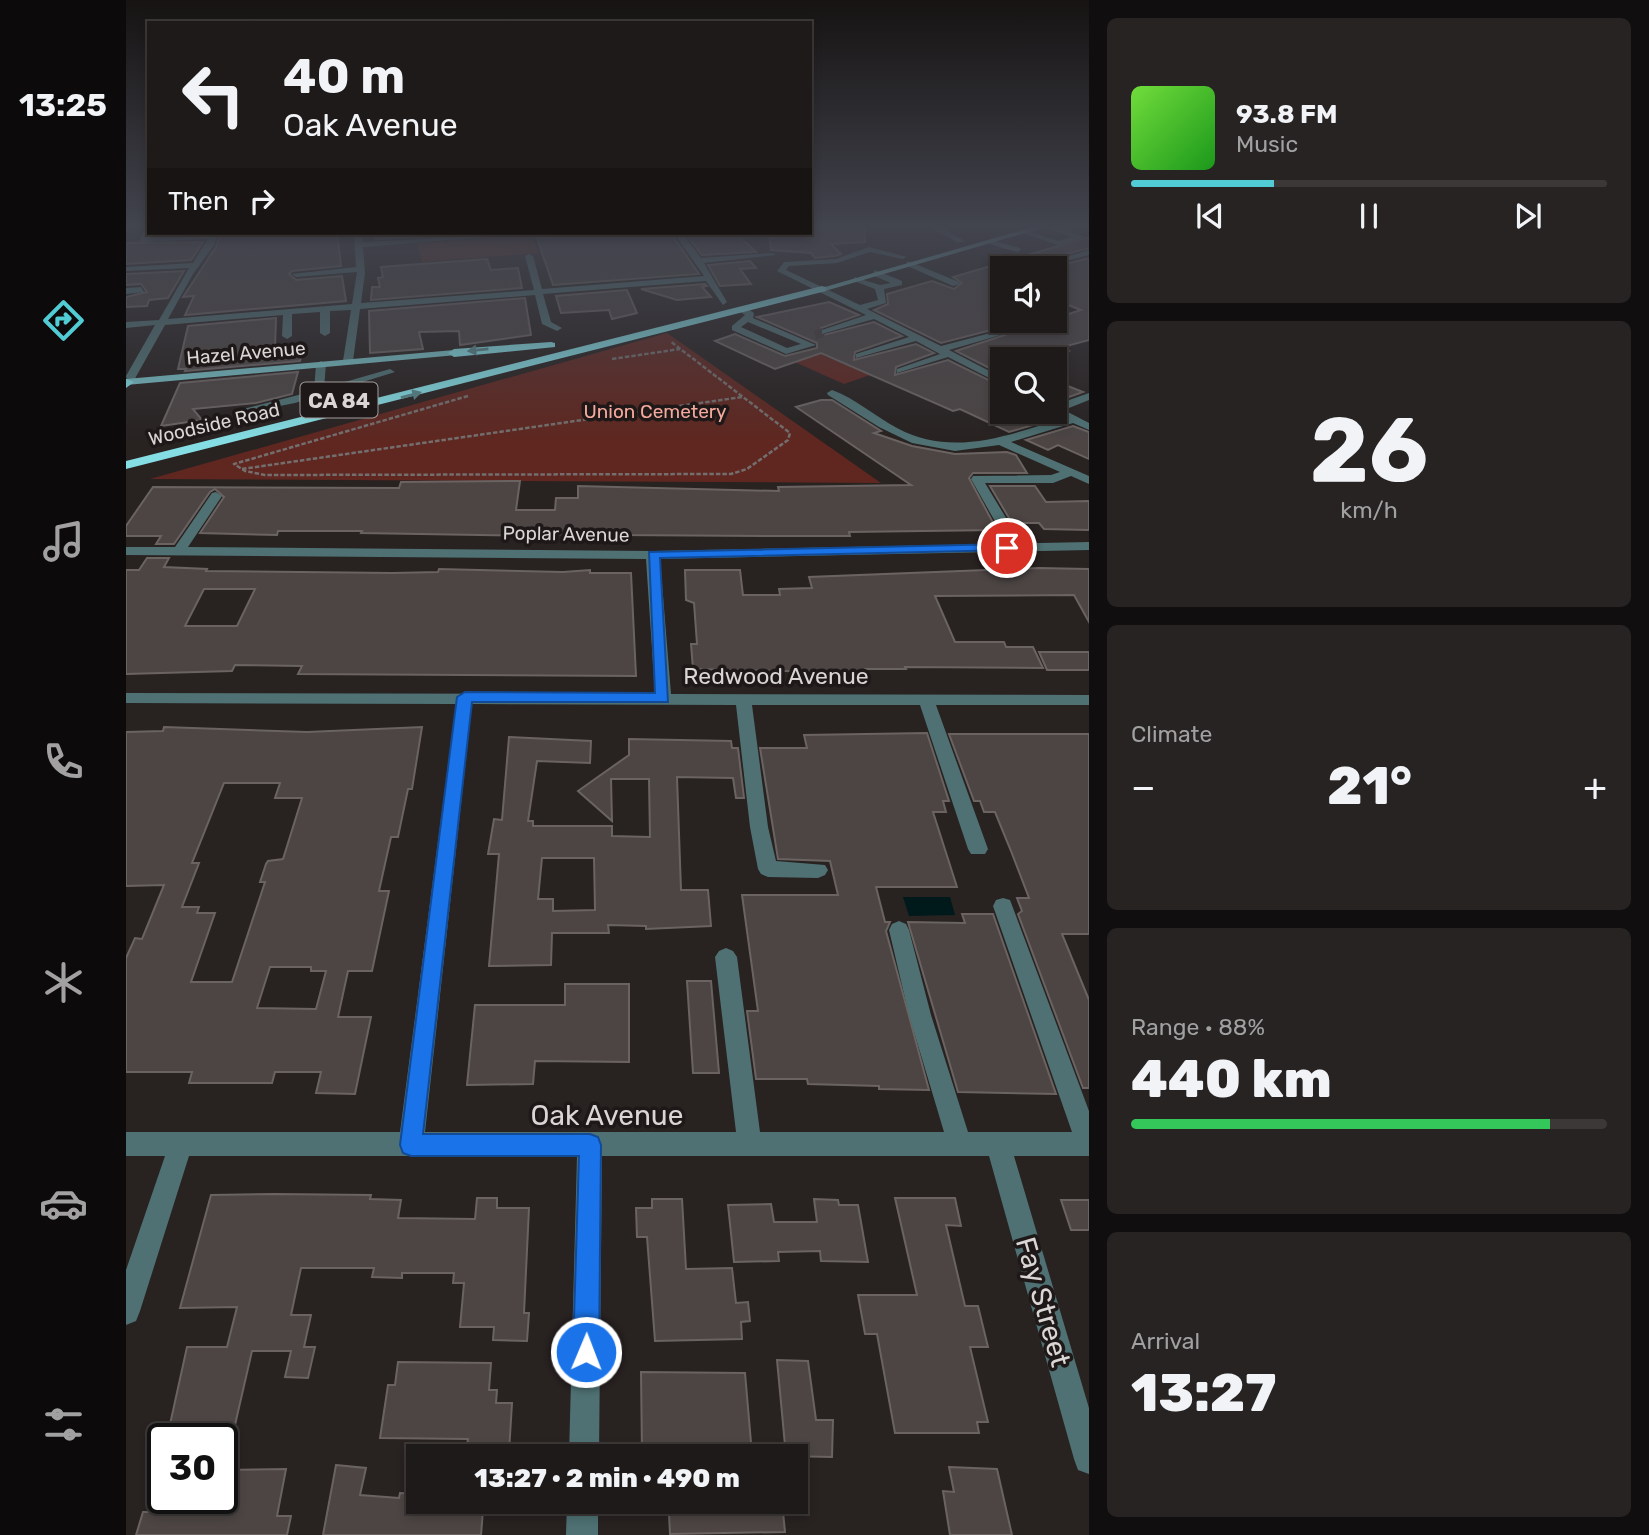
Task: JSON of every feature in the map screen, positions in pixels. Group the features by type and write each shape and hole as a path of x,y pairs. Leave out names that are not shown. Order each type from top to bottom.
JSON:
{"highway":[{"name":"Woodside Road","path":"636,323 738,299"},
{"name":"Woodside Road","path":"126,465 745,314 792,299"},
{"name":"Woodside Road","path":"126,452 605,331"},
{"path":"454,352 551,345"},
{"path":"126,477 321,418"}],"main road":[{"name":"Hazel Avenue","path":"128,377 454,352"}],"street":[{"path":"128,377 177,299"},
{"path":"348,361 356,299"},
{"path":"126,325 457,299"},
{"path":"540,299 547,324 557,328"},
{"path":"841,299 990,376"},
{"path":"859,308 883,301 882,299"},
{"path":"325,309 325,332"},
{"path":"287,336 288,312"},
{"path":"817,337 800,340 745,314 735,328 786,351 874,316"},
{"path":"901,371 943,352 1003,333"},
{"path":"859,356 916,338"},
{"path":"319,391 321,364"},
{"path":"244,410 291,401 390,372"},
{"path":"832,393 917,442 950,447 999,441 1074,419"},
{"path":"1067,404 1089,396"},
{"path":"1067,415 1088,426"},
{"path":"999,441 1089,480"},
{"path":"1010,536 977,479 1053,479 1071,472"},
{"path":"179,551 216,496"},
{"name":"Poplar Avenue","path":"126,551 653,555 1089,546"},
{"path":"653,555 663,698"},
{"path":"411,1145 465,697"},
{"name":"Redwood Avenue","path":"126,698 1089,700"},
{"path":"743,698 759,827 768,869 818,870"},
{"path":"926,699 978,849"},
{"path":"1003,906 1089,1144"},
{"path":"899,930 920,1015 960,1145"},
{"path":"726,957 750,1145"},
{"name":"Oak Avenue","path":"126,1144 1089,1144"},
{"path":"126,1311 181,1144"},
{"path":"584,1444 590,1145"},
{"name":"Fay Street","path":"998,1145 1089,1459"},
{"path":"582,1535 583,1514"}],"path":[{"path":"479,393 234,464 241,469 265,475 731,474 747,469 778,448 790,433 680,349 612,359"},
{"path":"241,469 742,397"}],"green space":[{"name":"Union Cemetery","path":"667,333 881,483 150,479"},
{"path":"816,352 870,375 844,384 790,360"}],"water":[{"path":"903,897 950,897 955,915 909,916"}],"building":[{"path":"126,299 162,299 149,300 147,306 126,307"},
{"path":"193,299 346,299 346,301 185,315"},
{"path":"525,299 531,335 460,345 459,331 419,332 423,349 370,353 369,311"},
{"path":"557,299 631,299 637,313 612,319 609,310 561,313"},
{"path":"887,299 990,299 990,330 941,343 874,310 888,304"},
{"path":"1067,299 1089,299 1089,340 1063,347 990,347 990,368 956,351 1011,333 1067,333 1067,315 1081,310 1067,305"},
{"path":"829,302 859,315 821,328 820,336 874,322 902,336 855,352 854,360 916,344 934,353 896,367 895,375 948,360 990,381 990,423 960,409 953,411 821,353 775,369 715,341 735,334 785,356 817,348 817,343 757,317"},
{"path":"276,318 275,348 304,347 300,361 185,371 186,369 178,369 188,326"},
{"path":"298,372 292,394 256,403 193,409 202,420 161,426 180,383"},
{"path":"1067,386 1083,392 1067,398"},
{"path":"832,400 881,431 874,433 912,446 955,454 1007,452 1016,455 1027,473 973,473 969,478 997,530 849,532 850,536 615,535 615,531 566,531 566,534 533,536 361,533 362,531 278,531 277,535 200,533 224,497 215,489 210,492 174,544 156,544 161,536 126,536 126,526 153,487 399,488 401,482 520,481 516,510 555,510 556,498 578,498 578,486 779,491 778,487 911,485 796,407"},
{"path":"992,424 1036,424 1009,432"},
{"path":"1073,426 1089,432 1089,459 1058,445 1048,450 1026,440"},
{"path":"990,486 1035,486 1046,502 1089,501 1089,530 1044,529 1039,523 1012,523"},
{"path":"147,558 169,558 164,567 207,569 206,571 393,573 438,572 439,569 563,572 590,570 590,573 631,573 636,676 298,674 302,666 235,665 232,671 126,674 126,570 139,570","holes":["204,589 255,589 237,626 185,626"]},
{"path":"1039,568 1089,569 1089,622 1074,595 935,596 955,642 1004,642 1006,647 1033,647 1043,668 905,667 906,669 865,669 866,673 693,669 691,644 697,644 694,603 686,600 685,570 740,570 743,595 780,595 779,589 812,588 809,577"},
{"path":"1039,652 1089,652 1089,670 1047,670"},
{"path":"164,727 307,732 422,727 412,789 408,789 398,837 391,837 379,891 389,891 372,971 348,971 338,1017 371,1017 355,1094 316,1093 321,1072 275,1072 272,1083 189,1083 192,1072 126,1072 126,958 135,938 142,939 164,885 126,886 126,732 163,731","holes":["224,783 280,783 275,798 302,798 283,859 268,861 266,864 260,882 265,882 232,982 191,982 215,913 197,913 199,907 182,907 199,863 192,863","270,967 311,967 311,971 326,971 316,1009 257,1008"]},
{"path":"927,733 949,801 943,801 946,812 933,812 957,887 876,887 885,922 890,922 886,931 929,1090 808,1084 807,1079 756,1079 747,1011 758,1011 742,895 838,895 830,861 778,859 760,748 807,748 804,735"},
{"path":"949,734 1089,734 1089,934 1062,934 1089,1000 1089,1088 1083,1088 1018,914 1022,911 1017,898 1029,898 1011,851 995,812 984,812 980,801 974,801"},
{"path":"509,737 591,741 590,763 537,761 528,821 533,821 533,826 612,826 612,836 650,837 649,779 611,779 612,821 578,791 629,755 629,739 731,741 732,748 738,748 744,798 736,798 733,778 677,777 681,890 708,890 711,926 646,929 646,926 608,925 609,933 552,933 551,965 489,966 499,854 488,854 494,819 502,820","holes":["542,858 594,858 595,910 553,911 553,899 538,899"]},
{"path":"962,914 993,914 1056,1094 958,1092 908,922 965,923"},
{"path":"687,981 711,981 719,1073 693,1073"},
{"path":"565,984 629,984 629,1062 535,1061 533,1084 467,1085 475,1005 565,1005"},
{"path":"211,1195 371,1195 370,1199 401,1200 398,1218 475,1219 477,1198 497,1198 497,1208 529,1208 524,1313 529,1313 527,1341 493,1340 494,1327 460,1327 464,1283 453,1283 454,1273 402,1273 402,1278 372,1277 374,1268 301,1268 291,1315 311,1315 304,1347 315,1347 308,1378 285,1377 291,1351 252,1351 235,1423 170,1423 187,1347 227,1347 237,1307 180,1308"},
{"path":"895,1198 955,1198 961,1226 946,1225 965,1306 978,1306 988,1347 970,1347 988,1422 977,1422 979,1433 895,1433 877,1334 865,1334 858,1295 917,1295"},
{"path":"652,1199 682,1199 686,1269 732,1268 736,1303 748,1302 750,1321 741,1322 742,1339 655,1341 647,1237 637,1237 636,1208 652,1208"},
{"path":"814,1199 838,1200 839,1205 858,1205 868,1262 821,1261 820,1251 778,1252 779,1261 734,1262 728,1205 771,1204 774,1222 817,1222"},
{"path":"1061,1200 1089,1200 1089,1230 1071,1230"},
{"path":"777,1360 808,1361 816,1420 833,1420 832,1457 808,1456 808,1444 785,1444"},
{"path":"398,1362 491,1363 489,1390 497,1390 496,1403 512,1403 509,1444 467,1444 468,1439 380,1438 388,1385 395,1385"},
{"path":"641,1372 745,1373 751,1444 642,1444"},
{"path":"336,1465 366,1468 360,1495 399,1498 400,1493 406,1493 406,1514 483,1514 481,1535 323,1535"},
{"path":"949,1467 997,1469 1012,1535 950,1535 943,1491 954,1492"},
{"path":"286,1469 277,1516 291,1516 287,1535 136,1535 143,1512 238,1514 238,1470"},
{"path":"669,1514 783,1514 785,1532 670,1534"}],"tunnel":[{"path":"815,335 825,332"}],"route":[{"path":"586,1352 590,1145 411,1145 465,697 663,698 653,555 1007,548"}]}
